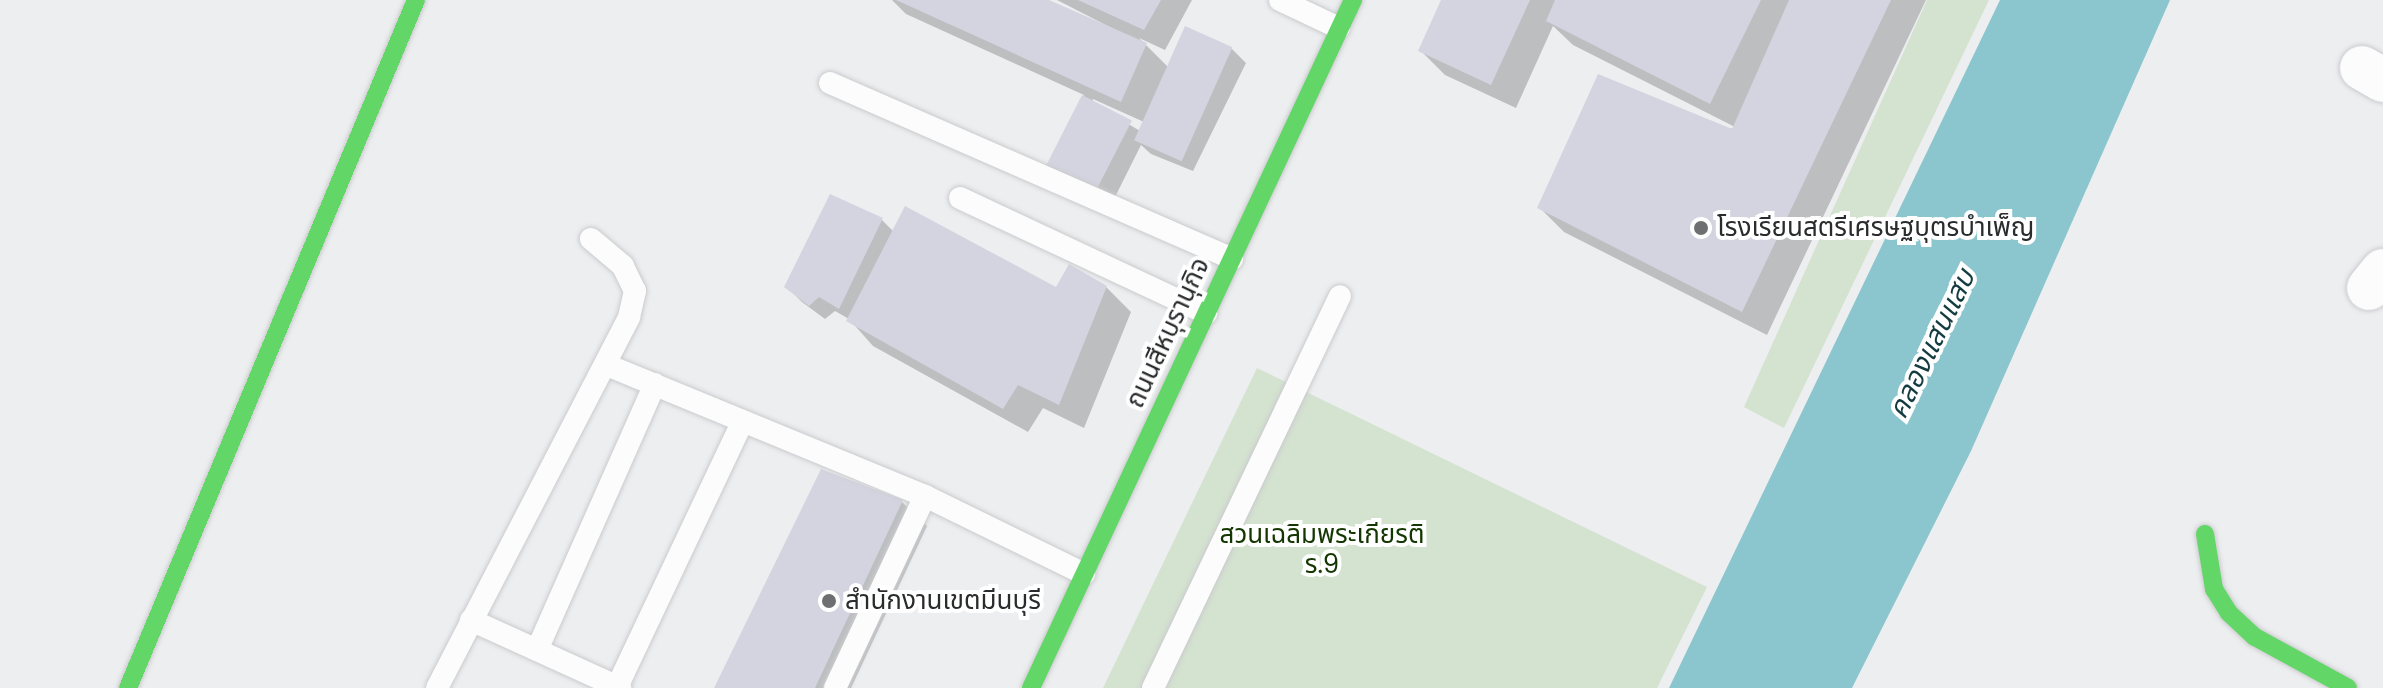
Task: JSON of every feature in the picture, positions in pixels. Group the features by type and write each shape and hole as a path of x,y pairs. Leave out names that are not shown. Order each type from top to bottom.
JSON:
{"street":[{"path":"128,688 416,0"},
{"name":"ถนนสีหบุรานุกิจ","path":"1031,688 1353,0"},
{"path":"2205,534 2214,589 2229,613 2255,637 2348,688"}],"lane":[{"path":"1280,0 1339,28"},
{"path":"830,83 1232,259"},
{"path":"960,198 1206,313"},
{"path":"437,688 607,365 635,291 623,266 591,239"},
{"path":"1153,688 1340,296"},
{"path":"607,365 925,496 1084,574"},
{"path":"537,650 655,384"},
{"path":"471,620 618,687 743,421"},
{"path":"835,688 925,496"}],"green space":[{"path":"1927,0 1989,0 1784,428 1744,407"},
{"name":"สวนเฉลิมพระเกียรติ ร.9","path":"1257,368 1707,587 1657,688 1103,688"}],"water":[{"name":"คลองแสนแสบ","path":"2000,0 2170,0 1971,451 1852,688 1669,688"}],"building":[{"path":"896,0 1049,0 1147,43 1121,102"},
{"path":"1078,0 1161,0 1144,30"},
{"path":"1441,0 1530,0 1491,85 1418,51"},
{"path":"1555,0 1761,0 1710,104 1546,21"},
{"path":"1789,0 1891,0 1742,312 1537,208 1598,74 1732,129"},
{"path":"1185,26 1233,47 1182,161 1134,140"},
{"path":"1082,95 1132,120 1096,191 1046,165"},
{"path":"830,194 883,218 839,309 819,297 809,306 784,287"},
{"path":"905,206 1056,287 1069,264 1107,286 1059,405 1018,385 1003,409 846,321"},
{"path":"821,469 903,500 815,688 714,688"}],"traffic: fast":[{"path":"128,688 416,0"},
{"path":"1031,688 1353,0"},
{"path":"2205,534 2214,589 2229,613 2255,637 2348,688"}],"place":[{"name":"โรงเรียนสตรีเศรษฐบุตรบำเพ็ญ","path":"1701,228"},
{"name":"สำนักงานเขตมีนบุรี","path":"829,601"}]}
